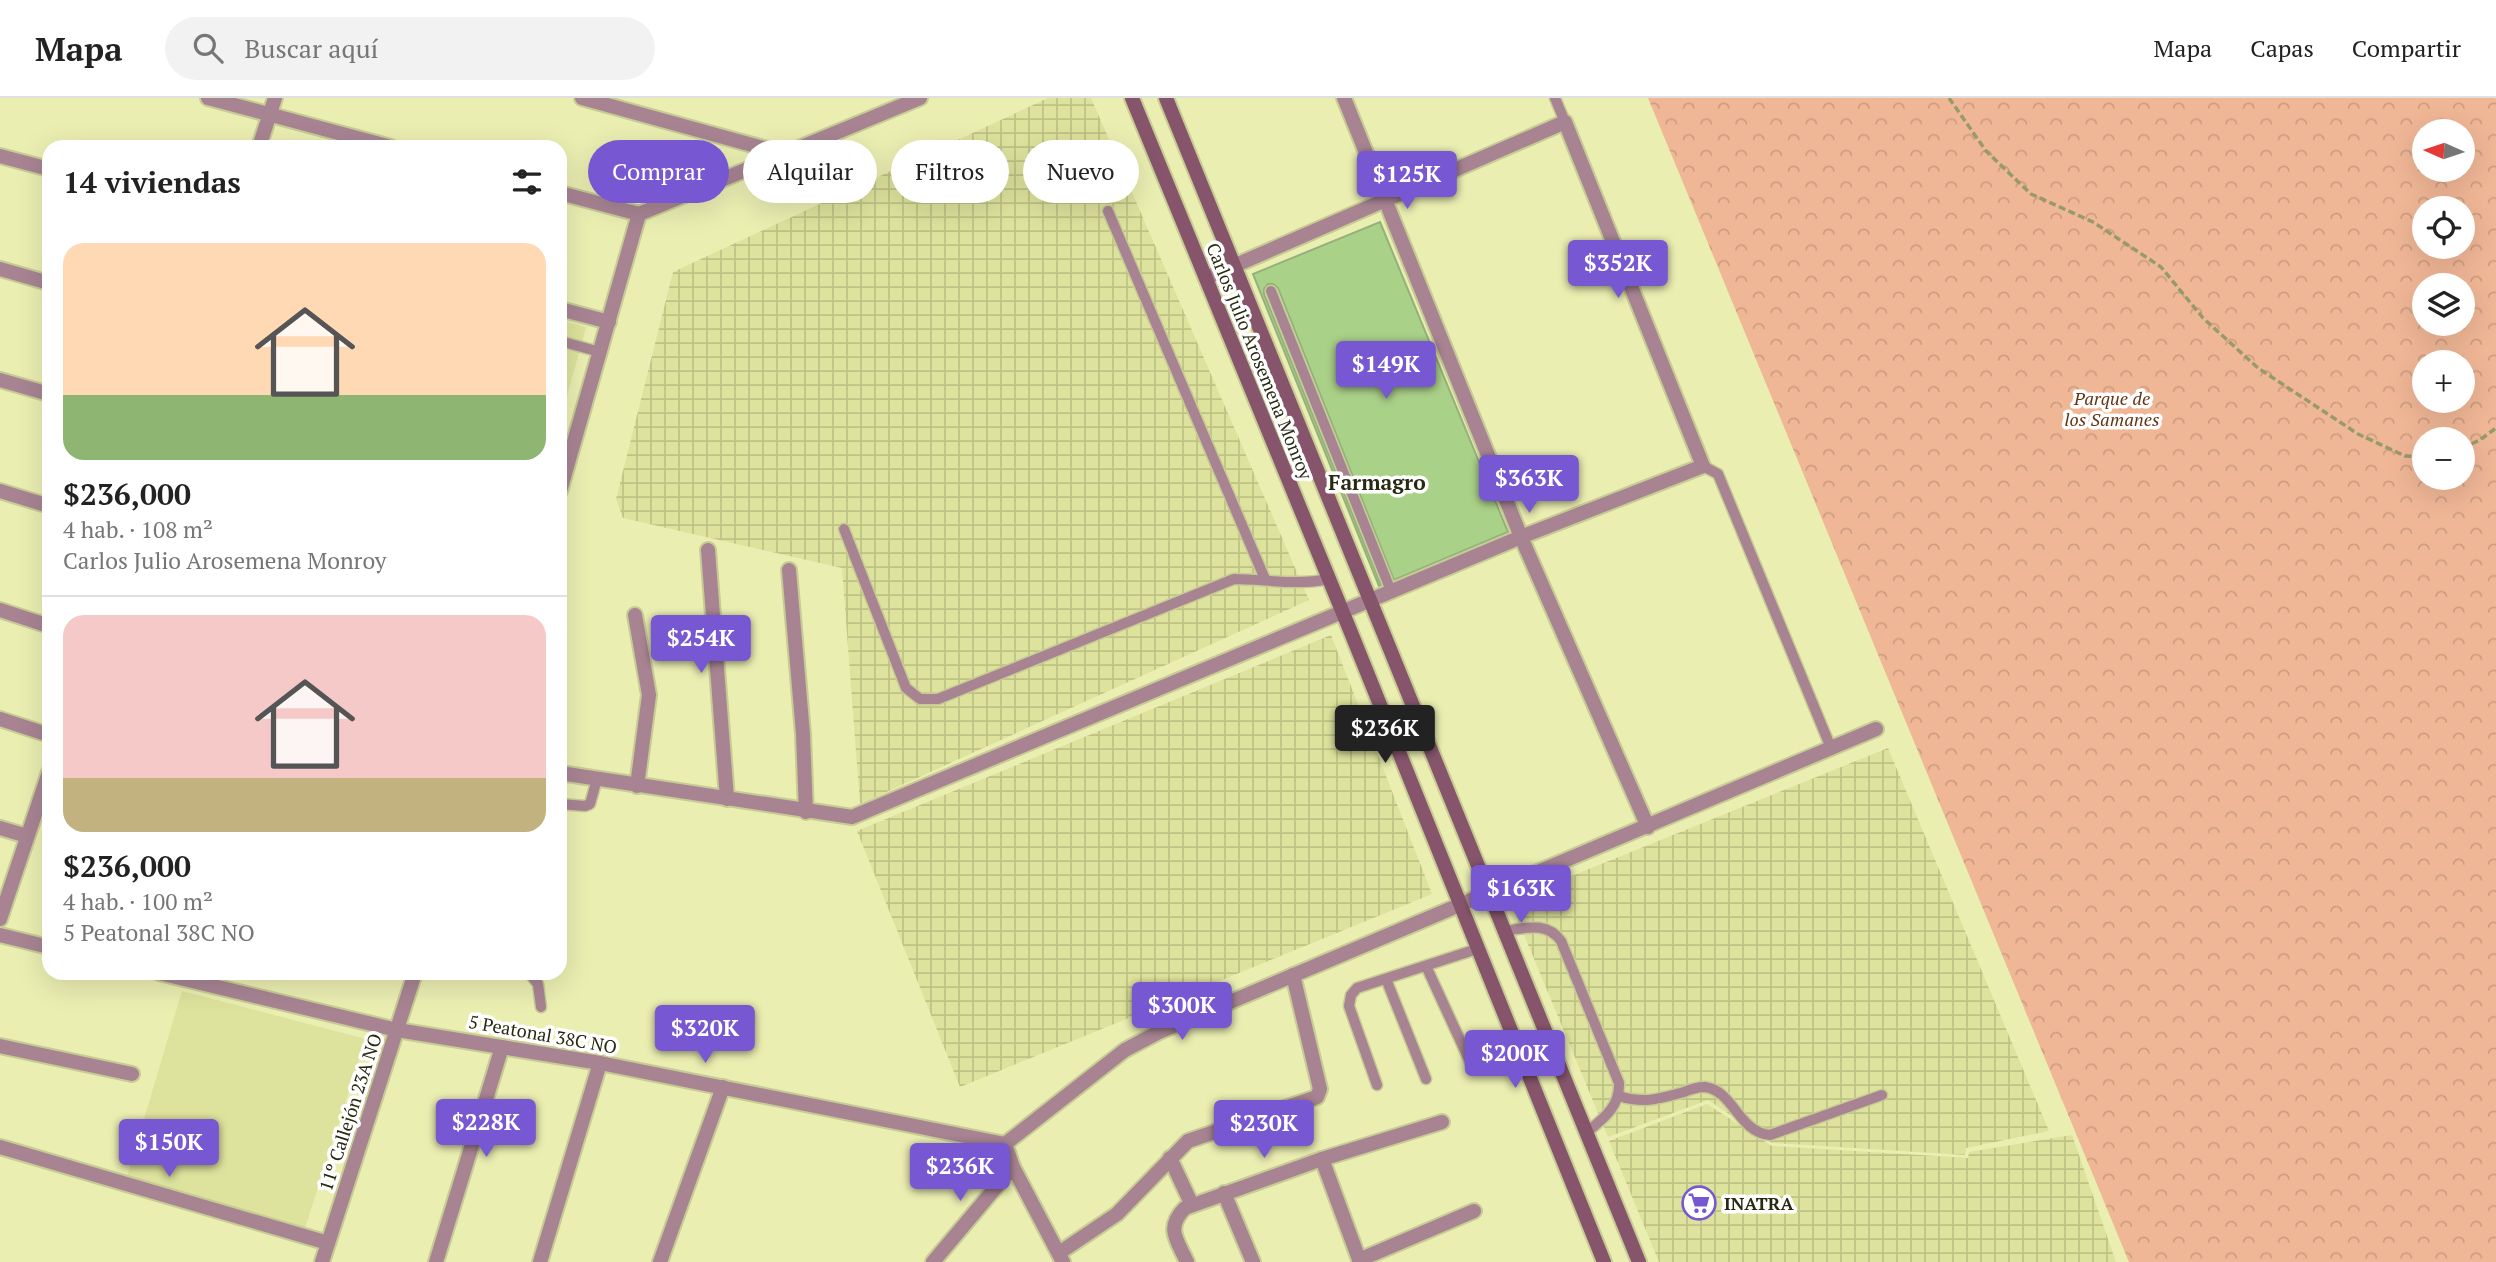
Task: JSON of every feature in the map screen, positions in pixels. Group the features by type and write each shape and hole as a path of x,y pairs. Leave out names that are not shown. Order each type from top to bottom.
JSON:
{"main road":[{"name":"Carlos Julio Arosemena Monroy","path":"1132,98 1604,1262"},
{"name":"Carlos Julio Arosemena Monroy","path":"1166,98 1639,1262"}],"street":[{"path":"208,98 365,140"},
{"path":"261,140 275,98"},
{"path":"583,98 743,142"},
{"path":"819,140 920,98"},
{"path":"1344,98 1521,537 1648,827"},
{"path":"567,774 852,817 1521,537 1703,466 1565,122 1206,278"},
{"path":"0,156 42,167"},
{"path":"567,195 639,214 743,171"},
{"path":"567,467 639,214"},
{"path":"0,269 42,281"},
{"path":"567,311 609,322"},
{"path":"0,380 42,392"},
{"path":"0,491 42,504"},
{"path":"708,550 727,799"},
{"path":"789,570 803,734 806,811"},
{"path":"0,610 42,624"},
{"path":"635,615 649,695 637,786"},
{"path":"0,719 42,733"},
{"path":"1293,975 1320,1093 1314,1099 1188,1142 1117,1214 1061,1257 1013,1167 1005,1144 1125,1050 1159,1032 1459,904 1648,827 1876,729"},
{"path":"0,919 42,792"},
{"path":"0,828 27,836"},
{"path":"0,935 42,945"},
{"name":"5 Peatonal 38C NO","path":"188,980 397,1030 600,1063 1005,1144"},
{"name":"11º Callejón 23A NO","path":"321,1262 413,980"},
{"path":"0,1046 132,1074"},
{"path":"436,1262 502,1047"},
{"path":"540,1262 600,1063"},
{"path":"660,1262 723,1087"},
{"path":"1187,1262 1173,1232 1175,1218 1185,1208 1442,1122"},
{"path":"0,1147 328,1243"},
{"path":"1170,1158 1192,1205"},
{"path":"1322,1160 1359,1261 1474,1211"},
{"path":"933,1262 1013,1167"},
{"path":"1224,1193 1253,1262"}],"lane":[{"path":"1555,98 1565,122"},
{"path":"1108,211 1265,579"},
{"path":"1271,291 1391,592"},
{"path":"567,343 600,352"},
{"path":"1703,466 1718,474 1831,748"},
{"path":"844,529 906,688 920,699 938,699 1234,579 1308,583 1328,579"},
{"path":"567,805 590,804 597,779"},
{"path":"1504,931 1544,928 1555,932 1619,1083 1619,1096 1614,1107 1586,1133"},
{"path":"1377,1085 1349,1006 1357,988 1477,949"},
{"path":"1426,966 1472,1066"},
{"path":"1387,978 1426,1079"},
{"path":"535,980 538,984 541,1007"},
{"path":"1619,1096 1636,1101 1649,1101 1706,1087 1717,1092 1758,1134 1770,1135 1882,1095"}],"path":[{"path":"1949,98 1986,151 2031,194 2093,222 2161,267 2203,318 2258,368 2358,434 2405,456 2412,456"},
{"path":"2475,442 2496,428"}],"shaded area":[{"path":"1048,98 1091,98 1109,140 1023,140 1023,203 1137,203 1309,600 860,804 842,568 623,518 616,499 673,272 822,203 877,203 877,177 891,171 891,203 1009,203 1009,140 957,140"},
{"path":"567,322 586,327 567,396"},
{"path":"1331,635 1432,894 960,1087 857,831"},
{"path":"1888,748 2049,1131 1966,1148 1965,1155 1772,1143 1708,1100 1608,1137 1510,901"},
{"path":"182,991 366,1039 305,1228 126,1180"},
{"name":"INATRA","path":"1707,1104 1772,1146 1968,1158 1969,1152 2072,1135 2116,1262 1659,1262 1609,1141"}],"green space":[{"name":"Parque de los Samanes","path":"1648,98 2496,98 2496,1262 2129,1262"}],"building":[{"name":"Farmagro","path":"1380,222 1508,532 1394,580 1278,288 1268,284 1264,294 1381,585 1379,586 1253,274"}],"place":[{"name":"INATRA","path":"1699,1203"}],"district":[{"name":"Farmagro","path":"1377,482"}]}
